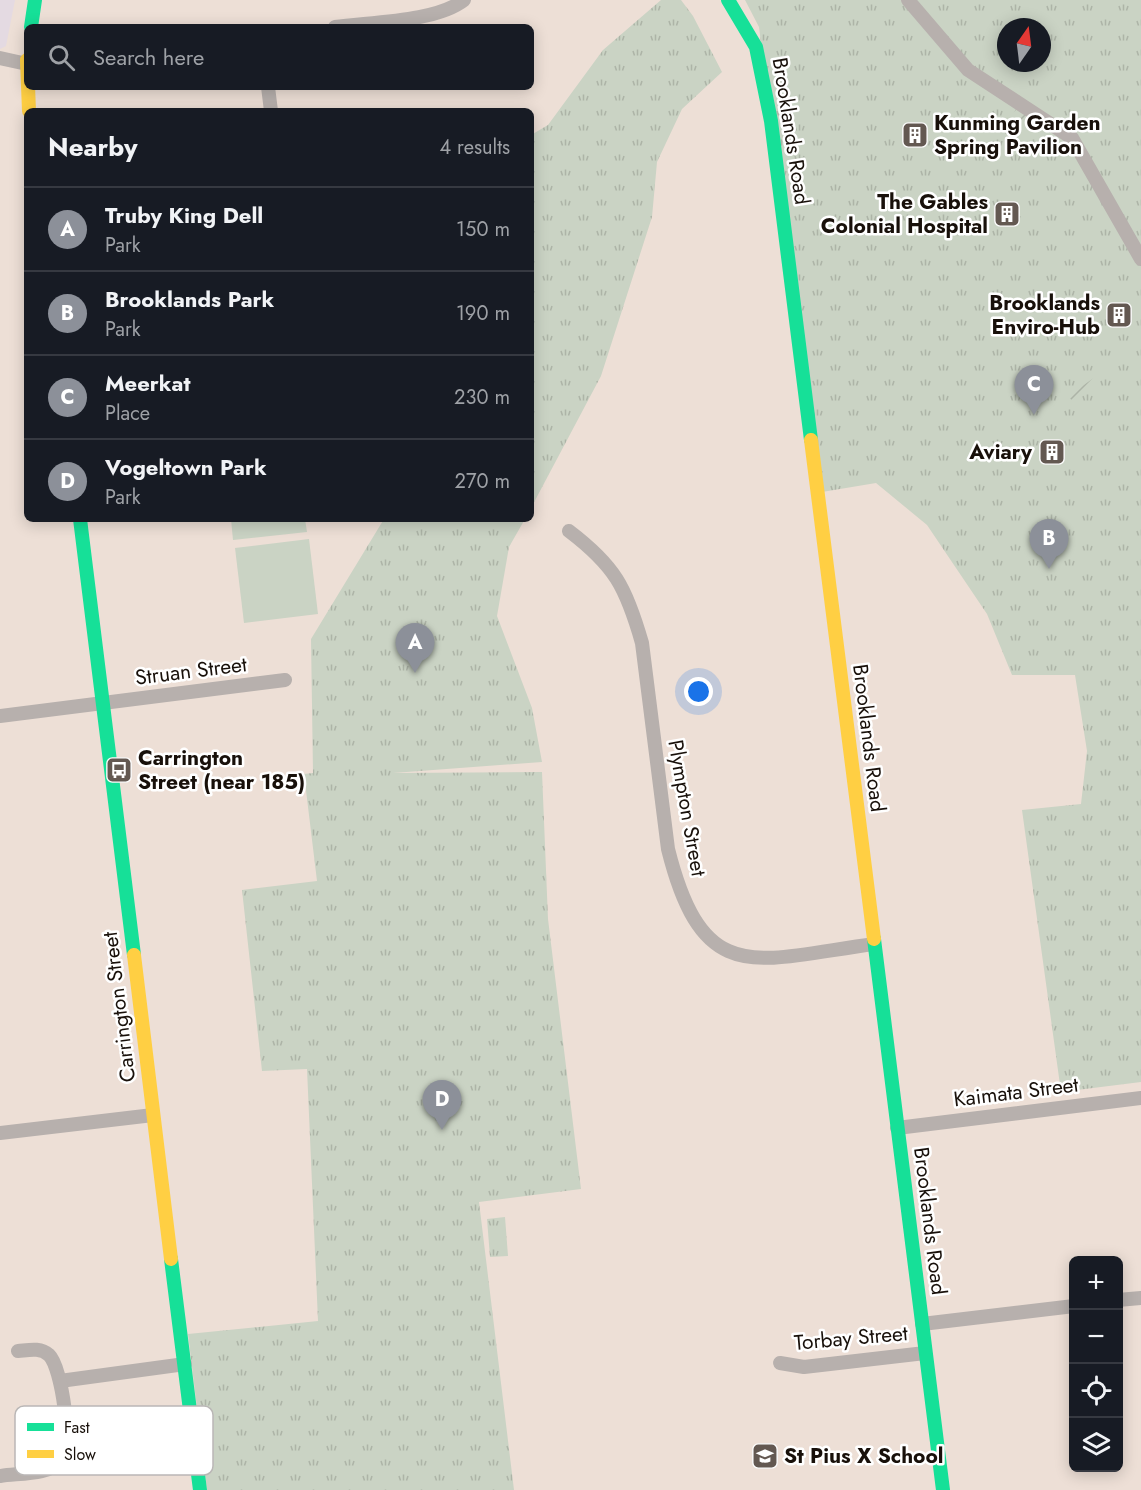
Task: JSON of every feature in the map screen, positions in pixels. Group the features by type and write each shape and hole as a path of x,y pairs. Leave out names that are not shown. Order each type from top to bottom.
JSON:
{"street":[{"path":"31,24 35,0"},
{"path":"357,24 443,11 464,0"},
{"name":"Brooklands Road","path":"729,0 756,47 770,111 943,1490"},
{"path":"908,0 968,70 1072,138 1141,259"},
{"path":"0,58 24,62"},
{"path":"28,90 29,108"},
{"path":"268,90 271,108"},
{"name":"Carrington Street","path":"80,522 190,1406"},
{"name":"Plympton Street","path":"569,531 611,568 626,592 642,643 668,849 676,882 690,916 700,932 729,953 744,957 783,956 874,944"},
{"name":"Struan Street","path":"0,716 285,680"},
{"name":"Kaimata Street","path":"897,1128 1141,1098"},
{"path":"0,1133 153,1115"},
{"path":"1123,1300 1141,1298"},
{"path":"922,1324 1069,1307"},
{"path":"18,1352 35,1349 43,1351 57,1366 63,1406"},
{"name":"Torbay Street","path":"780,1363 804,1367 925,1353"},
{"path":"60,1381 185,1364"},
{"path":"0,1476 15,1474"},
{"name":"Carrington Street","path":"198,1475 200,1490"}],"shaded area":[{"path":"0,0 15,0 6,46 0,49"}],"green space":[{"path":"661,0 681,0 693,16 722,72 682,109 657,162 652,217 601,376 534,502 534,133 548,125 603,50"},
{"path":"745,0 1141,0 1141,1082 1061,1092 1022,810 1081,804 1087,751 1075,675 1012,675 987,614 927,525 876,483 816,493 759,27"},
{"path":"1016,109 1027,116 1017,138 1003,133"},
{"path":"1101,373 1104,375 1090,391 1074,402 1065,394 1078,389"},
{"path":"231,522 305,522 307,532 233,540"},
{"path":"382,522 523,522 509,547 497,616 532,708 542,762 393,773 542,772 548,919 581,1189 479,1202 514,1490 207,1490 205,1475 213,1475 213,1406 197,1406 188,1334 318,1321 307,1069 262,1071 242,890 317,881 304,774 313,773 311,639"},
{"path":"309,539 318,614 244,623 235,548"},
{"path":"505,1217 508,1256 490,1257 487,1219"}],"traffic: fast":[{"path":"31,24 35,0"},
{"path":"728,0 756,47 771,121 811,440"},
{"path":"80,522 134,955"},
{"path":"874,939 943,1490"},
{"path":"171,1259 189,1406"},
{"path":"198,1475 200,1490"}],"traffic: slow":[{"path":"28,90 29,108"},
{"path":"811,440 874,939"},
{"path":"134,955 171,1259"}],"place":[{"name":"Kunming Garden Spring Pavilion","path":"915,135"},
{"name":"The Gables Colonial Hospital","path":"1007,214"},
{"name":"Brooklands Enviro-Hub","path":"1119,315"},
{"name":"Meerkat","path":"1034,415"},
{"name":"Aviary","path":"1052,452"},
{"name":"Brooklands Park","path":"1049,569"},
{"name":"Truby King Dell","path":"415,673"},
{"name":"Carrington Street (near 185)","path":"119,770"},
{"name":"Vogeltown Park","path":"442,1130"},
{"name":"St Pius X School","path":"765,1456"}]}
